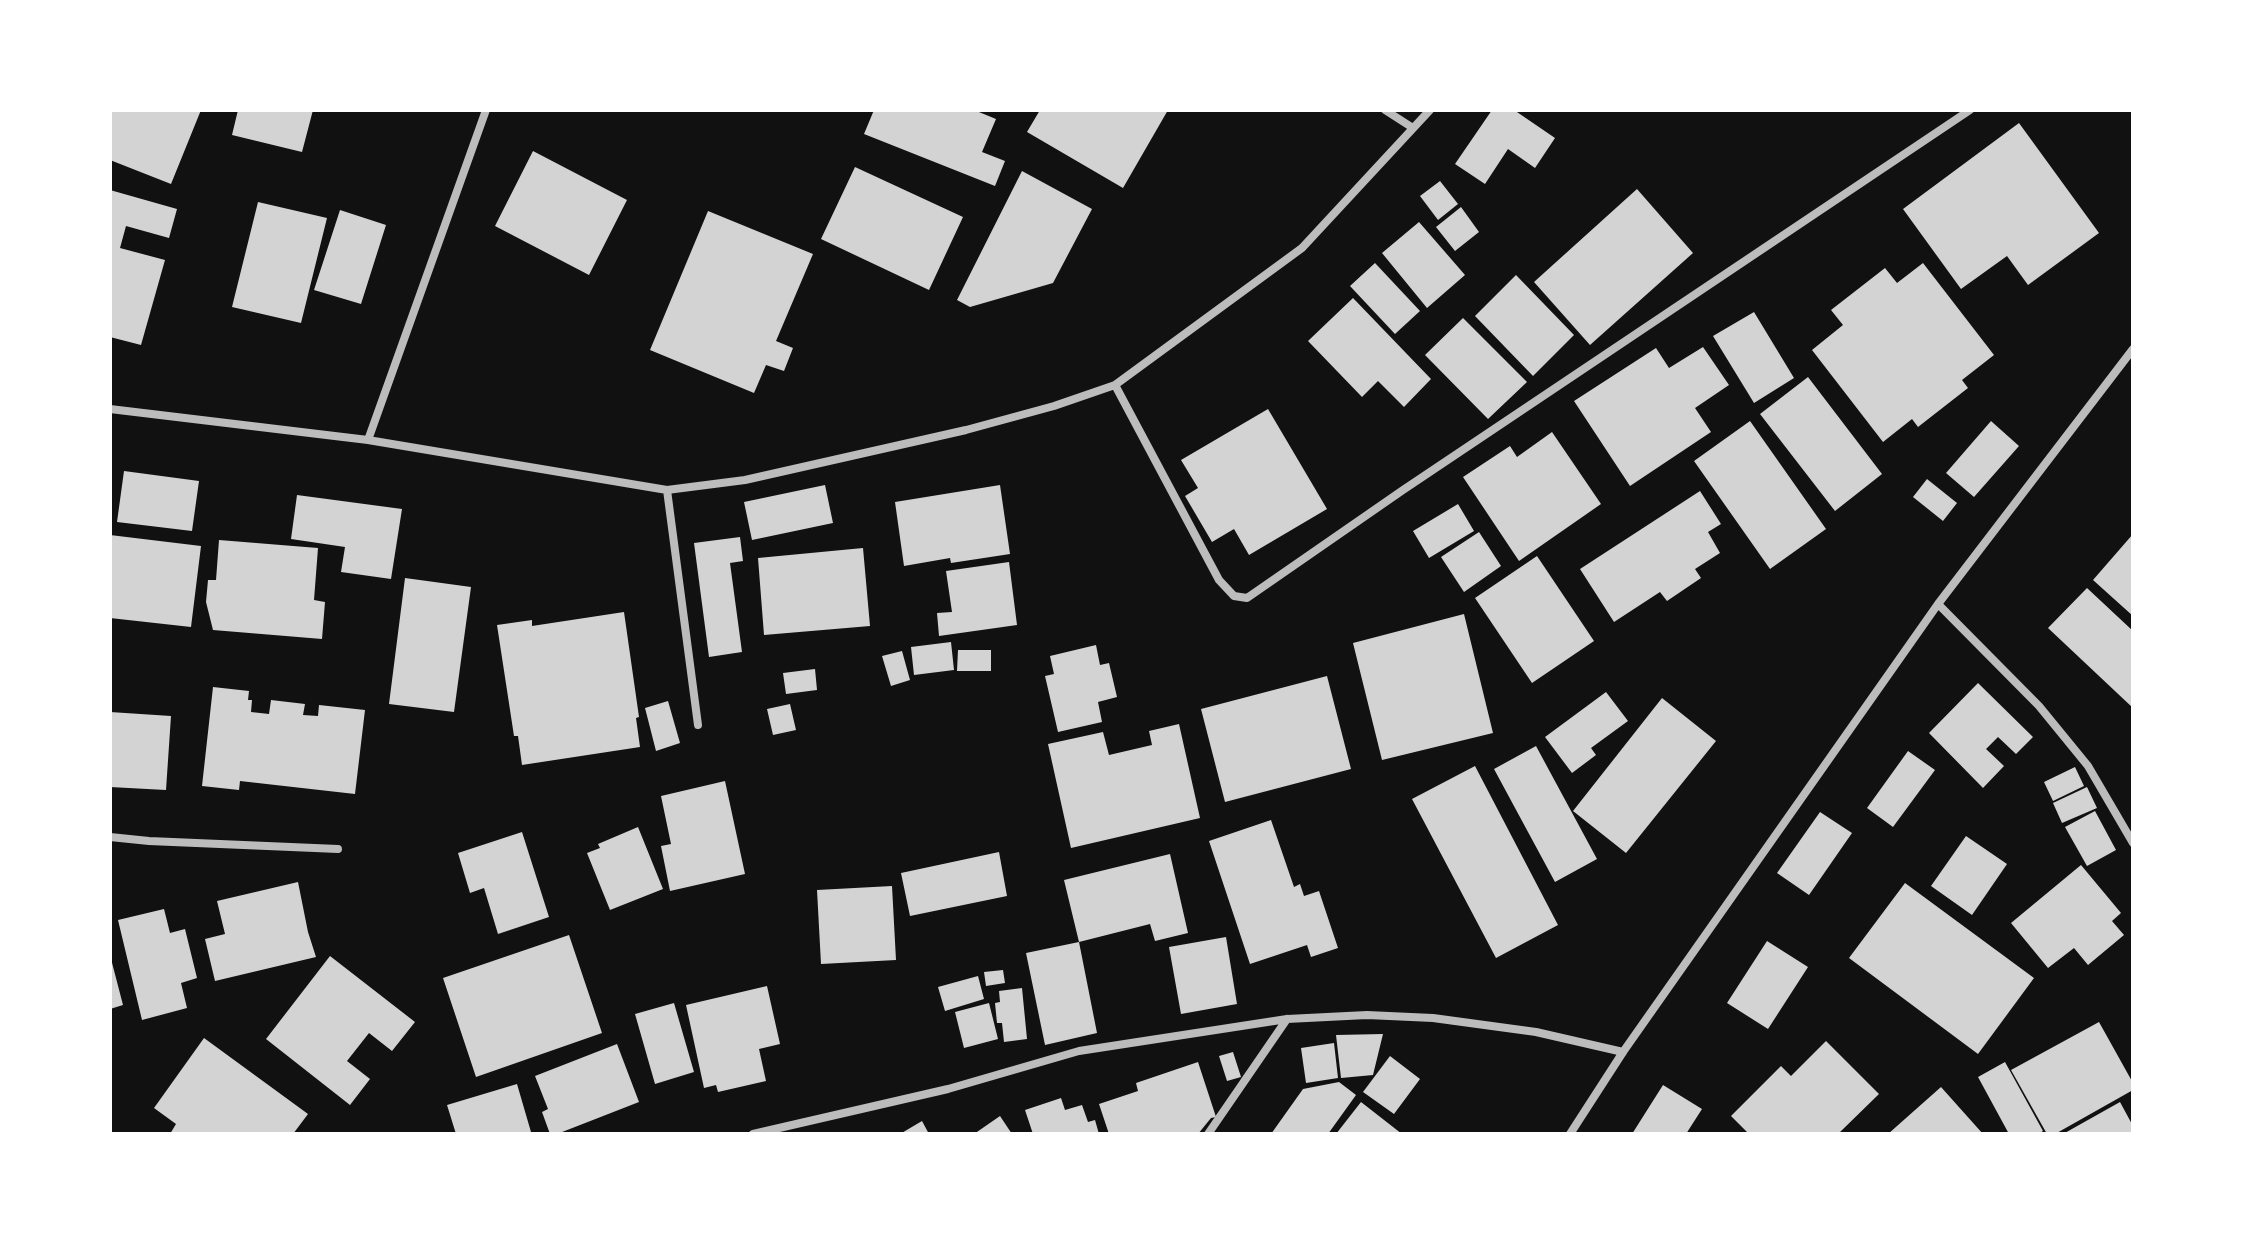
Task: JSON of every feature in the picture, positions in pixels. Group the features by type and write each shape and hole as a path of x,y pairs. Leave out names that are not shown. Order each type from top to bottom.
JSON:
{"street":[{"path":"368,440 486,110"},
{"path":"1385,110 1413,128"},
{"path":"110,409 368,440 667,490 745,480 966,430 1054,406 1115,385 1302,248 1430,110"},
{"path":"1115,385 1219,580 1234,596 1247,598 1970,110"},
{"path":"1570,1134 1623,1052 1938,604 2133,349"},
{"path":"667,490 698,725"},
{"path":"1938,604 2039,706 2088,766 2133,843"},
{"path":"110,837 338,849"},
{"path":"753,1134 948,1089 1079,1051 1287,1019 1367,1015 1433,1018 1536,1032 1623,1052"},
{"path":"1208,1134 1287,1019"}],"building":[{"path":"110,110 201,110 171,184 110,160"},
{"path":"238,110 313,110 302,152 232,135"},
{"path":"874,110 974,110 996,119 982,152 1005,161 995,186 864,134"},
{"path":"1040,110 1168,110 1123,188 1027,132"},
{"path":"1492,110 1514,110 1555,138 1535,168 1508,149 1485,184 1455,164"},
{"path":"2019,123 2099,233 2028,285 2007,256 1961,289 1903,209"},
{"path":"533,151 627,200 589,275 495,226"},
{"path":"855,167 963,217 929,290 821,239"},
{"path":"1022,171 1092,209 1053,283 970,307 957,300"},
{"path":"1440,181 1458,204 1438,220 1420,196"},
{"path":"1637,189 1693,253 1590,345 1534,282"},
{"path":"110,190 177,209 169,238 126,226 120,248 165,260 141,345 110,337"},
{"path":"258,202 327,218 301,323 232,307"},
{"path":"1461,207 1479,232 1455,251 1436,227"},
{"path":"340,210 386,225 361,304 314,290"},
{"path":"708,211 813,254 776,341 793,348 784,371 766,365 754,393 650,350"},
{"path":"1419,222 1465,275 1427,308 1382,253"},
{"path":"1375,263 1420,311 1395,334 1350,286"},
{"path":"1923,263 1994,355 1962,380 1968,388 1918,427 1912,419 1883,442 1812,350 1843,325 1831,310 1885,268 1897,283"},
{"path":"1516,275 1574,335 1533,376 1475,316"},
{"path":"1353,298 1431,379 1404,407 1378,381 1362,397 1308,341"},
{"path":"1754,312 1794,378 1754,403 1713,336"},
{"path":"1463,318 1527,382 1488,419 1425,355"},
{"path":"1703,347 1729,385 1695,408 1711,432 1630,486 1574,401 1656,348 1669,368"},
{"path":"1808,377 1882,474 1835,511 1760,414"},
{"path":"1268,409 1327,509 1249,555 1234,529 1212,542 1185,496 1198,488 1181,460"},
{"path":"1750,421 1826,529 1770,569 1694,461"},
{"path":"1991,421 2019,446 1974,497 1946,473"},
{"path":"1552,432 1601,504 1519,561 1463,477 1510,446 1517,457"},
{"path":"124,471 199,481 192,531 117,522"},
{"path":"1927,479 1957,503 1943,521 1913,497"},
{"path":"825,485 833,523 752,540 744,502"},
{"path":"1000,485 1010,554 951,563 950,558 904,566 895,502"},
{"path":"1700,491 1721,524 1708,532 1720,553 1695,569 1701,578 1667,601 1660,592 1614,622 1580,569"},
{"path":"297,495 402,509 391,579 341,572 345,547 291,539"},
{"path":"1458,504 1474,531 1429,558 1413,531"},
{"path":"1479,532 1501,566 1464,592 1441,557"},
{"path":"2133,534 2133,616 2093,580"},
{"path":"110,535 201,546 191,627 110,618"},
{"path":"740,537 743,561 730,563 742,652 709,657 694,543"},
{"path":"219,540 318,548 314,600 325,602 322,639 213,630 206,602 208,580 216,580"},
{"path":"863,548 870,626 764,635 758,558"},
{"path":"1537,556 1594,641 1532,683 1475,598"},
{"path":"1009,562 1017,625 939,636 937,613 952,612 946,571"},
{"path":"405,578 471,587 454,712 389,704"},
{"path":"2087,588 2133,631 2133,708 2048,628"},
{"path":"624,612 639,717 636,718 640,747 522,765 518,736 514,736 497,625 532,620 532,626"},
{"path":"1464,614 1493,733 1382,760 1353,643"},
{"path":"951,642 954,670 914,675 911,647"},
{"path":"1096,645 1100,665 1109,663 1117,697 1098,702 1102,722 1058,732 1045,676 1054,674 1050,656"},
{"path":"958,650 991,650 991,671 957,671"},
{"path":"902,651 910,680 891,686 882,656"},
{"path":"815,669 817,690 786,694 783,673"},
{"path":"1327,676 1351,769 1225,802 1201,709"},
{"path":"1978,683 2033,737 2016,754 1998,737 1986,749 2004,766 1983,788 1929,733"},
{"path":"213,687 249,691 251,712 269,714 271,700 305,704 303,715 318,716 319,705 365,710 355,794 240,781 239,790 202,786"},
{"path":"1606,692 1628,721 1591,748 1596,755 1572,773 1545,737"},
{"path":"1662,698 1716,741 1626,853 1573,811"},
{"path":"668,701 680,743 656,751 645,708"},
{"path":"790,704 796,730 773,735 767,709"},
{"path":"110,712 171,716 166,790 110,787"},
{"path":"1179,724 1200,818 1071,848 1048,744 1103,732 1109,755 1152,745 1149,731"},
{"path":"1536,746 1597,859 1555,882 1494,769"},
{"path":"1908,751 1935,770 1893,827 1867,808"},
{"path":"1475,766 1558,925 1496,958 1412,799"},
{"path":"2075,767 2084,786 2053,801 2044,782"},
{"path":"725,781 745,874 670,891 661,846 671,844 661,796"},
{"path":"2087,787 2097,808 2062,823 2053,803"},
{"path":"2095,811 2116,850 2087,866 2065,827"},
{"path":"1820,812 1852,833 1809,895 1777,873"},
{"path":"1271,820 1294,887 1300,884 1304,896 1319,891 1338,948 1311,957 1307,945 1250,964 1209,841"},
{"path":"638,827 663,889 610,910 587,853 600,848 598,844"},
{"path":"522,832 549,917 498,934 484,888 470,893 458,853"},
{"path":"1966,836 2007,864 1972,915 1931,886"},
{"path":"999,852 1007,896 910,916 901,873"},
{"path":"1170,854 1188,933 1155,941 1150,924 1079,942 1064,880"},
{"path":"2081,865 2121,913 2112,921 2124,935 2088,965 2074,948 2048,968 2011,923"},
{"path":"298,882 316,957 215,981 205,939 225,934 217,901"},
{"path":"1905,883 2034,978 1978,1054 1849,958"},
{"path":"892,886 896,960 821,964 817,890"},
{"path":"164,909 170,933 185,929 197,978 181,983 187,1008 142,1020 118,920"},
{"path":"569,935 602,1033 476,1077 443,978"},
{"path":"1226,937 1237,1004 1181,1014 1169,947"},
{"path":"1767,941 1808,967 1768,1029 1727,1003"},
{"path":"1079,942 1097,1033 1045,1045 1026,953"},
{"path":"110,955 123,1005 110,1009"},
{"path":"330,956 415,1022 392,1051 369,1033 347,1061 370,1079 350,1105 266,1039"},
{"path":"1003,970 1005,983 986,986 984,972"},
{"path":"978,976 984,999 945,1011 938,987"},
{"path":"767,986 780,1044 759,1049 766,1081 718,1092 716,1085 704,1088 686,1005"},
{"path":"1022,988 1027,1039 1004,1042 1002,1023 997,1023 995,1003 1000,1002 999,991"},
{"path":"674,1003 694,1072 655,1084 635,1014"},
{"path":"989,1003 998,1039 964,1048 955,1012"},
{"path":"2099,1022 2133,1083 2133,1090 2055,1134 2047,1134 2011,1070"},
{"path":"1383,1034 1373,1075 1341,1078 1336,1035"},
{"path":"204,1038 308,1114 293,1134 170,1134 176,1124 154,1108"},
{"path":"1826,1041 1879,1094 1838,1134 1749,1134 1731,1116 1781,1066 1791,1076"},
{"path":"1334,1043 1338,1078 1306,1083 1301,1048"},
{"path":"617,1044 639,1102 550,1134 542,1112 548,1109 535,1076"},
{"path":"1233,1052 1241,1077 1227,1081 1219,1056"},
{"path":"1390,1056 1420,1079 1394,1114 1363,1092"},
{"path":"1198,1062 1216,1117 1211,1118 1198,1134 1109,1134 1099,1104 1138,1091 1136,1083"},
{"path":"2005,1062 2043,1131 2038,1134 2009,1134 1978,1077"},
{"path":"1339,1082 1356,1095 1328,1134 1271,1134 1303,1089"},
{"path":"517,1084 531,1132 456,1134 447,1105"},
{"path":"1663,1085 1702,1109 1686,1134 1632,1134"},
{"path":"1941,1087 1983,1134 1888,1134"},
{"path":"1061,1098 1065,1110 1082,1105 1088,1122 1095,1120 1099,1134 1033,1134 1025,1110"},
{"path":"1361,1102 1402,1134 1336,1134"},
{"path":"2120,1102 2133,1126 2133,1134 2063,1134"},
{"path":"1000,1116 1012,1134 974,1134"},
{"path":"922,1121 929,1134 900,1134"}]}
